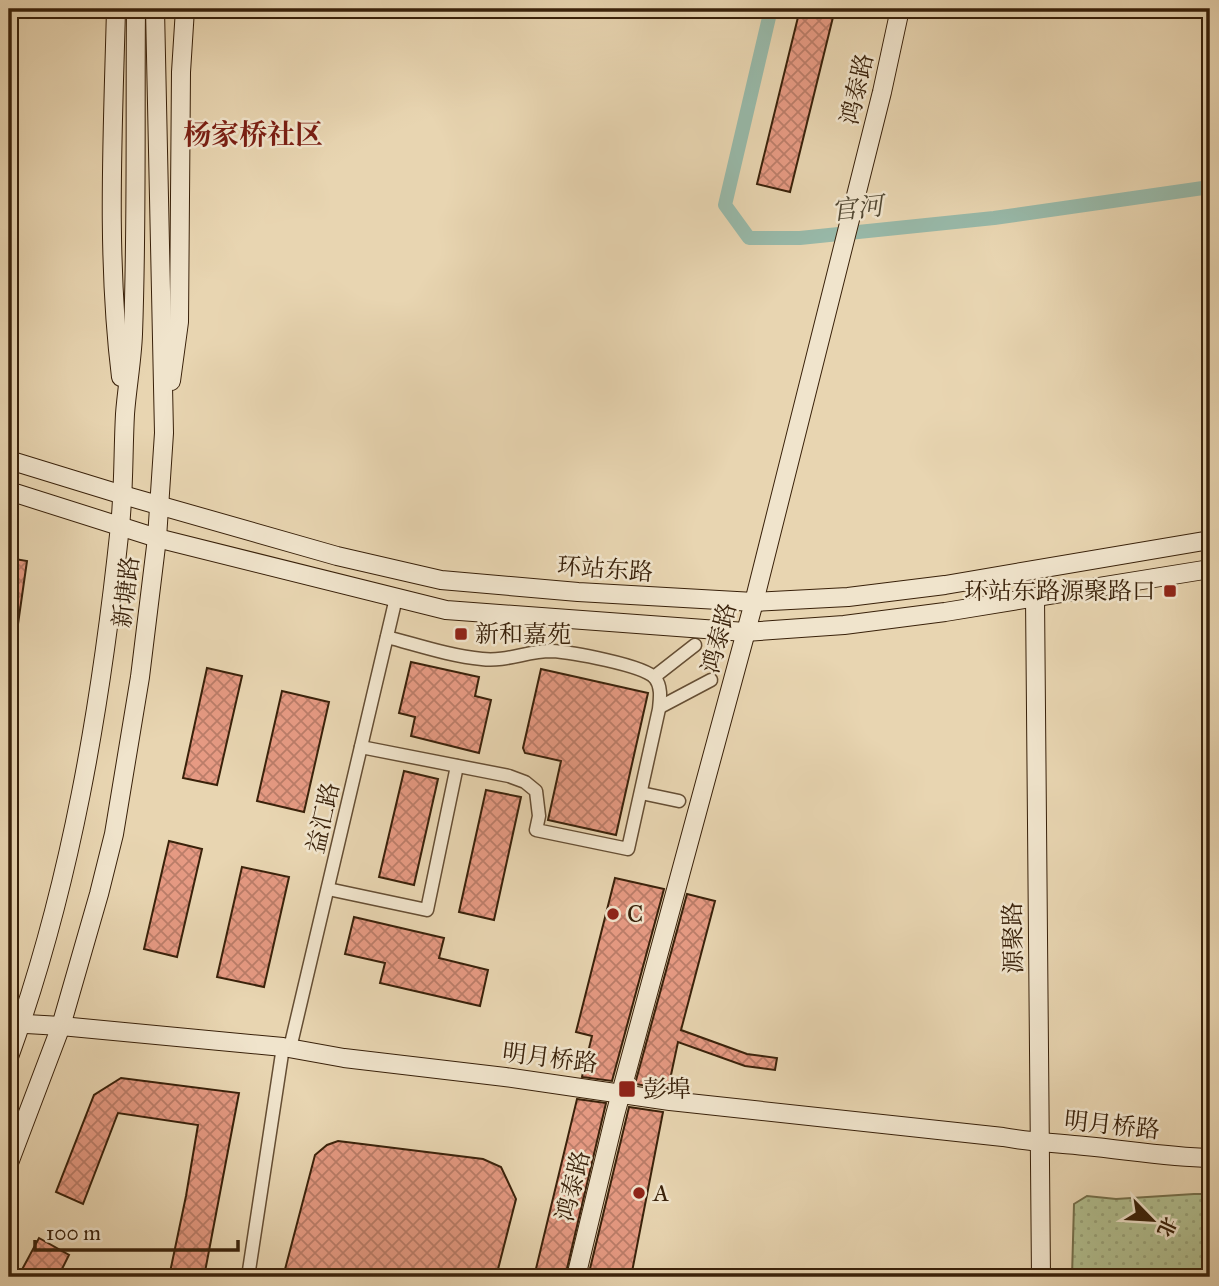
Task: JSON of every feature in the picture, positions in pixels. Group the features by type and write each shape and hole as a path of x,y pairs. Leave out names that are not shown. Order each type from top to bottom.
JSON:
{"main road":[{"path":"116,9 112,183 115,315 125,411"},
{"name":"新塘路","path":"9,1057 15,1023 58,901 79,808 120,525 125,411 133,336 136,9"},
{"name":"新塘路","path":"9,1163 61,1026 99,894 114,834 140,677 157,538 163,433 155,9"},
{"path":"163,433 179,322 181,72 185,9"},
{"name":"鸿泰路","path":"576,1277 621,1092 754,602 882,92 900,9"},
{"name":"环站东路","path":"9,460 337,556 441,580 578,592 754,602 848,597 945,585 1210,540"},
{"path":"9,491 157,538 446,610 746,632 844,625 1210,569"},
{"name":"源聚路","path":"1035,597 1041,1277"},
{"name":"明月桥路","path":"15,1023 287,1048 344,1058 621,1092 670,1101 1003,1137 1040,1144 1086,1146 1183,1158 1210,1158"}],"street":[{"name":"益汇路","path":"248,1277 287,1048 328,889 396,598"},
{"path":"361,747 509,775 526,782 536,791 539,816 536,830 628,849 660,707 661,693 654,677 643,670 553,651 527,653 506,660 480,659 387,637"},
{"path":"654,677 695,645"},
{"path":"660,707 711,680"},
{"path":"328,889 427,910 457,766"},
{"path":"641,793 679,801"}],"green space":[{"path":"1210,1194 1210,1277 1072,1277 1074,1204 1087,1196 1116,1199"}],"building":[{"path":"800,9 835,9 790,192 757,184"},
{"path":"9,558 27,561 18,624 9,622"},
{"path":"411,662 479,677 475,696 491,700 479,753 411,736 415,717 399,713"},
{"path":"207,668 242,676 217,785 183,778"},
{"path":"541,669 648,693 616,835 548,820 561,761 525,753 523,748"},
{"path":"282,691 329,702 304,812 257,801"},
{"path":"404,771 438,779 414,885 379,877"},
{"path":"486,790 521,797 494,920 459,912"},
{"path":"169,841 202,849 177,957 144,949"},
{"path":"242,867 289,877 264,987 217,977"},
{"path":"615,878 664,889 612,1081 582,1077 592,1036 576,1032"},
{"path":"687,894 715,901 681,1030 747,1054 777,1058 775,1070 745,1066 678,1042 668,1089 635,1084"},
{"path":"354,917 444,938 439,958 488,970 480,1006 380,983 385,963 345,954"},
{"path":"121,1078 239,1093 204,1277 169,1277 198,1125 118,1113 83,1204 56,1192 94,1095"},
{"path":"577,1099 606,1103 565,1277 534,1277"},
{"path":"629,1107 663,1112 631,1277 588,1277"},
{"path":"338,1141 483,1159 501,1167 516,1199 496,1277 283,1277 315,1155 327,1145"},
{"path":"39,1238 69,1255 58,1277 18,1277"}],"waterway":[{"name":"官河","path":"771,9 725,205 749,238 800,238 994,218 1210,187"}],"place":[{"name":"环站东路源聚路口","path":"1170,591"},
{"name":"新和嘉苑","path":"461,634"},
{"name":"C","path":"613,914"},
{"name":"彭埠","path":"627,1089"},
{"name":"A","path":"639,1193"}],"district":[{"name":"杨家桥社区","path":"253,134"}]}
